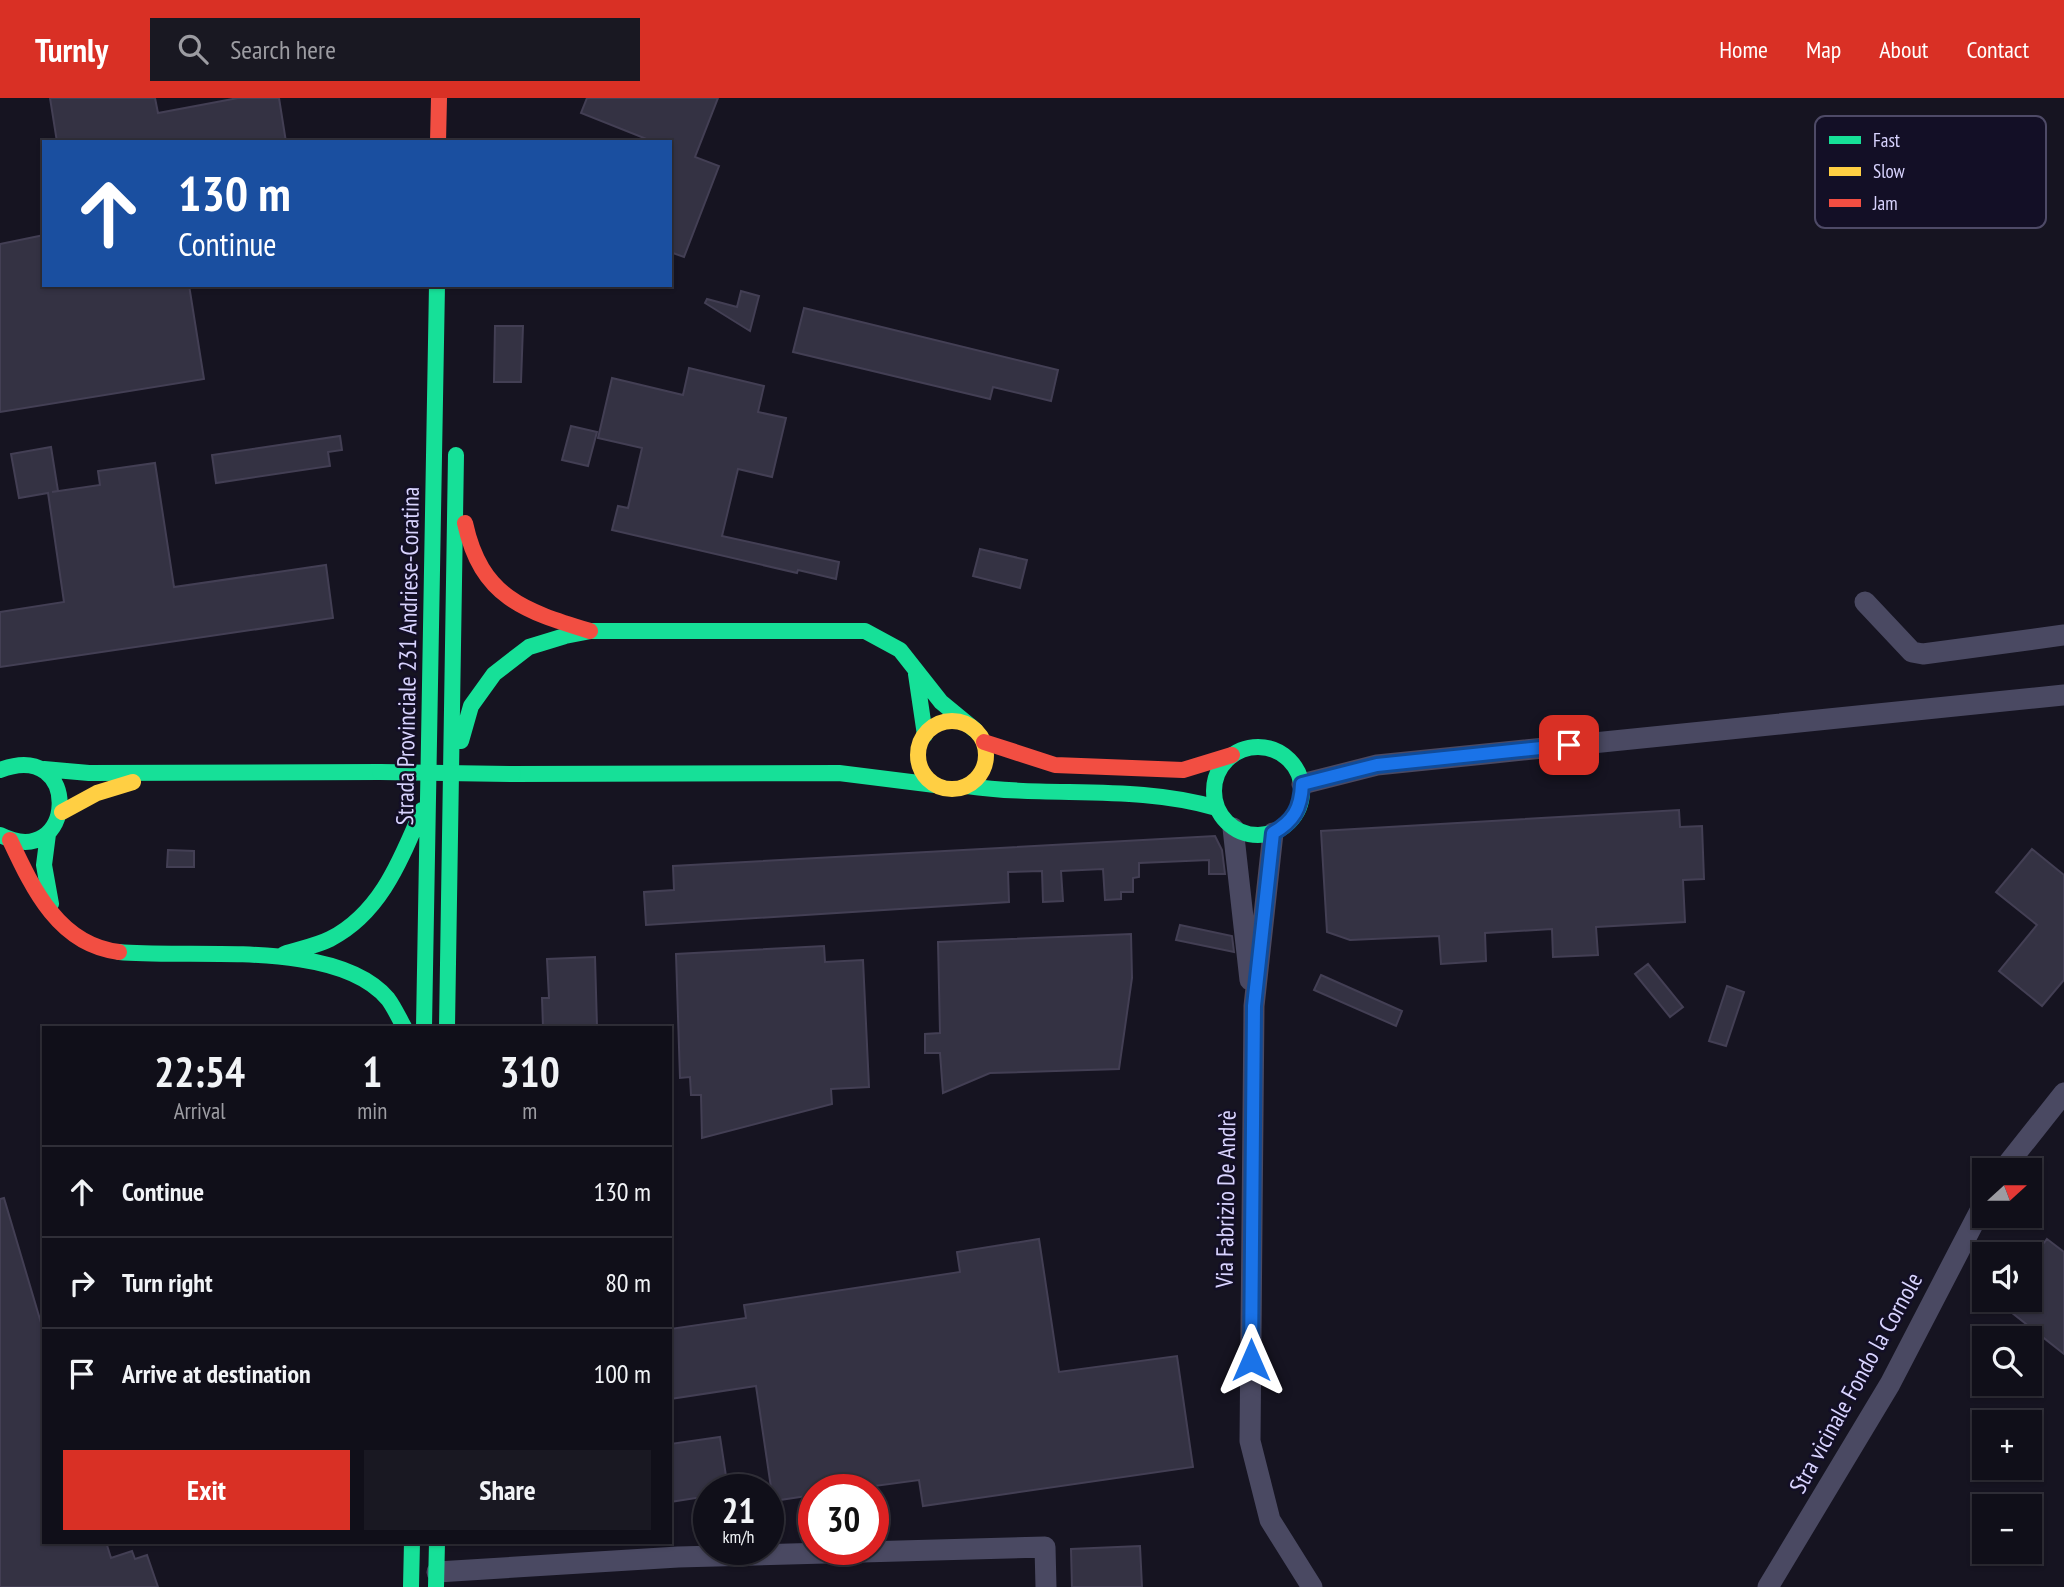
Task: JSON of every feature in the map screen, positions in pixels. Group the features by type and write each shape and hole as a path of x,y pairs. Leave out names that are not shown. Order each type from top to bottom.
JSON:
{"main road":[{"path":"439,98 439,140"},
{"name":"Strada Provinciale 231 Andriese-Coratina","path":"424,1026 437,287"},
{"name":"Strada Provinciale 231 Andriese-Coratina","path":"447,1026 457,433"},
{"path":"456,471 468,550 492,586 517,606 591,631"},
{"path":"451,816 462,734 471,706 494,674 529,647 591,631 864,631 889,640 904,652 939,700 979,736 984,768 967,786"},
{"path":"915,669 925,735"},
{"path":"839,773 905,760 925,735 944,722 955,721 979,736 1055,765 1183,770 1232,755 1245,748 1260,746 1275,750 1287,758 1297,770 1302,784 1301,800 1296,814 1286,825 1273,833 1253,835 1233,828 1217,808 1213,794 1215,779 1221,766 1232,755"},
{"path":"905,760 935,785"},
{"path":"0,770 25,763 44,769 89,773 157,774 839,773 957,789 967,786 1089,793 1156,792 1189,798 1217,808"},
{"path":"44,769 59,787 62,812"},
{"path":"52,912 44,865 48,834 62,812 97,793 157,774"},
{"path":"275,957 333,937 370,910 391,882 428,796"},
{"path":"5,838 36,840 48,834"},
{"path":"5,838 27,877 52,912 79,940 112,953 275,957 324,963 366,979 394,1003 404,1026"},
{"path":"411,1587 412,1544"},
{"path":"436,1579 437,1544"}],"street":[{"path":"1865,602 1912,652 1923,654 2064,635"},
{"path":"1302,784 1377,765 2064,695"},
{"path":"1233,828 1254,1006"},
{"path":"1254,1006 1273,833"},
{"name":"Via Fabrizio De Andrè","path":"1254,1006 1250,1441 1270,1520 1312,1587"},
{"path":"2012,1158 2064,1093"},
{"name":"Stra vicinale Fondo la Cornole","path":"1768,1587 1890,1384 1972,1226"},
{"path":"436,1579 678,1558 1045,1547 1046,1587"}],"building":[{"path":"50,98 155,98 158,113 238,98 279,98 286,140 57,140"},
{"path":"587,98 718,98 695,157 719,166 684,257 672,253 672,140 649,140 581,113"},
{"path":"42,235 42,287 189,287 204,379 0,412 0,244"},
{"path":"741,291 759,296 750,331 705,303 707,299 737,307"},
{"path":"804,308 1058,370 1051,401 993,387 990,399 793,352"},
{"path":"495,326 523,326 521,382 494,382"},
{"path":"689,368 764,386 758,412 786,418 772,477 738,469 722,536 839,562 836,579 798,570 797,573 612,530 618,506 628,508 642,448 598,438 612,378 683,395"},
{"path":"571,426 597,432 588,466 562,460"},
{"path":"340,436 342,450 328,452 330,466 216,483 212,455"},
{"path":"51,447 58,491 52,492 100,485 98,471 155,463 174,587 326,565 333,618 0,667 0,612 64,602 48,493 19,498 11,454"},
{"path":"980,549 1027,560 1020,588 973,576"},
{"path":"1679,810 1680,827 1702,826 1704,879 1683,880 1685,922 1596,927 1598,955 1553,957 1552,929 1485,933 1486,961 1441,964 1439,936 1350,940 1327,932 1321,831"},
{"path":"1215,836 1222,850 1225,874 1209,874 1209,860 1139,863 1139,877 1133,878 1133,892 1121,892 1121,899 1105,900 1103,869 1061,871 1063,901 1043,902 1042,871 1008,872 1009,902 646,925 644,892 674,890 673,866"},
{"path":"2032,849 2064,875 2064,980 2042,1006 1999,971 2037,925 1996,892"},
{"path":"168,850 194,851 194,867 167,867"},
{"path":"1180,925 1232,936 1234,952 1176,940"},
{"path":"1131,934 1132,978 1119,1069 990,1073 943,1093 940,1053 925,1053 925,1034 940,1033 938,942"},
{"path":"824,946 825,962 863,960 869,1087 831,1089 832,1104 702,1138 701,1095 691,1095 690,1077 680,1078 676,954"},
{"path":"595,957 597,1026 543,1026 542,998 549,998 547,959"},
{"path":"1648,964 1683,1007 1670,1017 1635,974"},
{"path":"1321,975 1402,1011 1396,1026 1314,990"},
{"path":"1727,986 1744,992 1726,1046 1709,1041"},
{"path":"4,1198 42,1326 42,1544 107,1544 111,1558 132,1551 135,1559 147,1555 158,1587 0,1587 0,1199"},
{"path":"1039,1239 1059,1372 1177,1356 1193,1467 923,1506 919,1480 889,1484 889,1474 798,1474 798,1497 784,1499 784,1474 769,1474 756,1386 672,1399 672,1329 746,1318 744,1305 960,1272 957,1252"},
{"path":"2047,1239 2064,1252 2064,1354 2042,1337 2042,1326 2029,1326 2011,1312 2042,1312 2042,1245"},
{"path":"720,1437 726,1474 693,1474 693,1498 672,1502 672,1444"},
{"path":"1140,1546 1142,1587 1072,1587 1071,1549"}],"traffic: fast":[{"path":"424,1026 437,287"},
{"path":"447,1026 456,455"},
{"path":"461,741 471,706 494,674 529,647 591,631 865,631 900,650 941,702 975,730"},
{"path":"916,674 925,735"},
{"path":"1258,747 1283,754 1295,766 1302,791 1295,816 1283,828 1258,835 1233,828 1221,816 1214,791 1221,766 1233,754 1258,747"},
{"path":"0,770 27,765 46,772 57,787 60,805 55,823 44,836 25,842 0,835"},
{"path":"44,769 89,773 380,772"},
{"path":"380,772 513,774"},
{"path":"513,774 839,773 935,785"},
{"path":"967,786 1155,796 1217,808"},
{"path":"284,954 330,939 363,915 387,883 422,810"},
{"path":"48,834 44,865 51,904"},
{"path":"119,952 261,955 299,959 335,967 365,980 388,999 403,1026"},
{"path":"411,1587 412,1544"},
{"path":"436,1587 437,1544"}],"traffic: slow":[{"path":"952,721 965,724 976,731 983,742 986,755 983,768 976,779 965,786 952,789 939,786 928,779 921,768 918,755 921,742 928,731 939,724 952,721"},
{"path":"62,812 97,793 133,782"}],"traffic: jam":[{"path":"438,140 439,98"},
{"path":"465,523 472,548 482,568 494,584 509,597 545,616 590,631"},
{"path":"984,742 1055,765 1183,770 1232,755"},
{"path":"10,840 39,895 64,926 98,947 119,952"}],"route":[{"path":"1251,1360 1254,1006 1273,833 1286,825 1296,814 1301,800 1302,784 1377,765 1569,745"}]}
